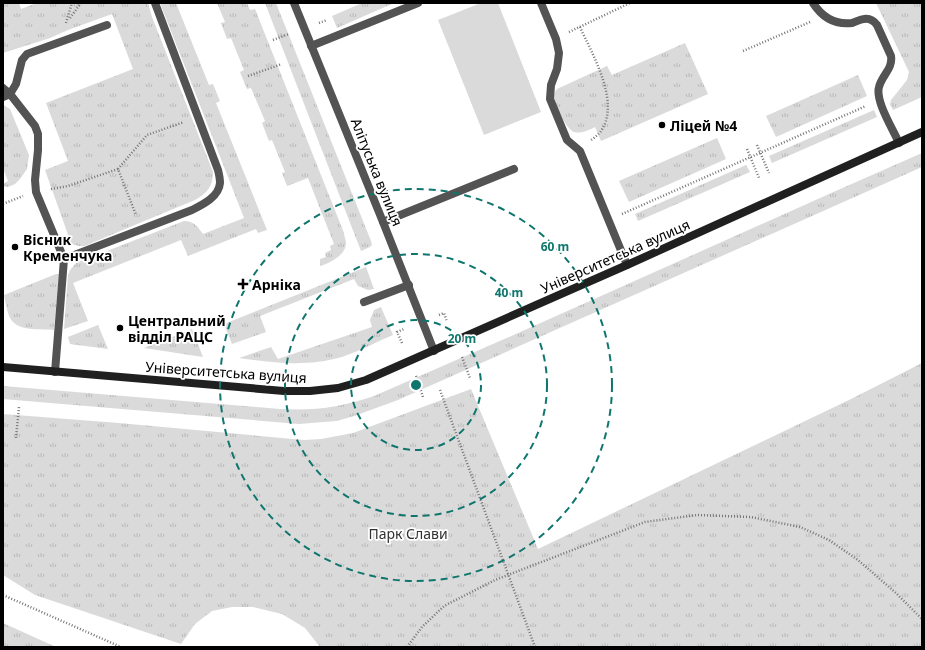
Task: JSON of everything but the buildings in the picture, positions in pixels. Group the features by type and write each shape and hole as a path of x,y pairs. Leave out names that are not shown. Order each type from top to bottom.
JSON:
{"street":[{"path":"64,259 192,210 212,198 218,190 220,184 218,170 155,3"},
{"name":"Алітуська вулиця","path":"294,3 384,222 434,351"},
{"path":"311,46 418,3"},
{"path":"541,3 556,39 559,53 557,69 551,85 550,98 567,140 580,151 627,265"},
{"path":"813,3 823,16 836,23 846,24 854,23 863,19 869,19 874,21 877,25 892,60 879,87 879,100 899,142"},
{"path":"6,96 16,84 22,60 27,54 107,25"},
{"path":"3,88 6,96 35,126 38,134 38,150 34,180 36,192 64,259 55,372"},
{"name":"Університетська вулиця","path":"3,367 249,388 310,391 338,388 366,380 434,351 922,132"},
{"path":"384,222 514,169"},
{"path":"364,302 408,285"}],"path":[{"path":"68,20 81,3"},
{"path":"556,39 630,3"},
{"path":"744,51 823,16"},
{"path":"319,23 327,20"},
{"path":"580,26 604,81 608,98 608,114 602,130 580,151"},
{"path":"273,40 289,34"},
{"path":"248,76 282,64"},
{"path":"609,220 879,100"},
{"path":"3,204 36,192 68,186 118,169 147,135 198,117"},
{"path":"757,145 769,173"},
{"path":"746,149 759,178"},
{"path":"118,169 142,229"},
{"path":"439,315 444,313 448,322"},
{"path":"402,343 397,332 404,330"},
{"path":"462,357 470,378"},
{"path":"416,376 423,398"},
{"path":"440,390 507,576 535,647"},
{"path":"16,438 19,407"},
{"path":"407,647 422,627 444,606 495,580 644,522 696,515 751,517 800,527 829,540 858,560 896,593 922,619"},
{"path":"3,595 121,647"}],"green space":[{"path":"3,3 19,3 21,9 37,3 148,3 152,17 213,172 212,182 206,192 195,200 88,245 77,246 71,243 45,170 68,161 46,103 133,69 112,14 50,38 3,53"},
{"path":"160,3 176,3 209,85 213,84 220,101 216,103 267,230 258,233 256,229 188,256 181,240 73,283 88,321 64,329 68,275 76,263 184,221 193,223 203,234 244,218"},
{"path":"217,3 247,3 250,10 255,9 344,233 346,243 343,251 333,261 324,265 320,266 320,259 326,257 325,253 331,250 330,246 334,244 308,178 287,186 282,173 285,172 272,140 269,141 262,123 265,121 251,88 247,89 240,72 244,70 231,38 227,39 221,23 225,22"},
{"path":"265,3 276,3 371,241 372,245 370,247 361,251"},
{"path":"362,3 394,3 337,28 332,16"},
{"path":"481,3 498,3 541,112 484,135 438,20"},
{"path":"876,3 922,3 922,97 893,110 890,104 891,100 907,80 909,72"},
{"path":"685,43 708,94 601,141 595,127 585,131 574,132 564,122 554,97 557,89 607,66 612,75"},
{"path":"858,75 867,96 776,137 766,116"},
{"path":"3,105 10,109 29,155 27,169 15,184 8,187 3,186 3,184 8,181 3,168"},
{"path":"874,110 877,117 772,163 769,156"},
{"path":"717,138 726,159 629,202 619,181"},
{"path":"922,153 922,167 398,400 337,421 299,424 3,399 3,386 280,409 317,409 350,403 374,396 443,366"},
{"path":"746,165 750,172 638,221 635,214"},
{"path":"366,267 374,289 368,290 358,286 354,279 260,316 266,332 232,344 224,324"},
{"path":"59,274 54,330 27,328 13,322 8,313 4,295"},
{"path":"381,307 393,335 349,355 329,360 303,363 278,363 239,358 271,347 278,359 372,327 370,320 374,310"},
{"path":"98,325 108,349 70,344 68,337"},
{"path":"192,329 203,357 144,348"},
{"name":"Парк Слави","path":"922,363 922,647 320,647 305,628 282,614 253,607 232,607 212,611 195,624 181,644 35,595 3,575 3,414 304,440 321,439 353,433 471,389 538,549 851,399"},
{"path":"3,623 56,647 3,647"}],"place":[{"name":"Ліцей №4","path":"662,125"},
{"name":"Вісник Кременчука","path":"15,247"},
{"name":"Арніка","path":"243,284"},
{"name":"Центральний відділ РАЦС","path":"120,328"}]}
